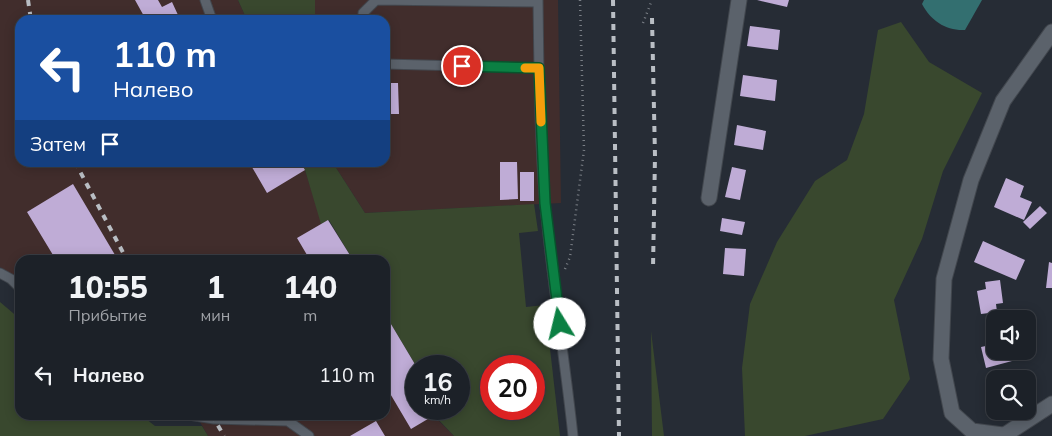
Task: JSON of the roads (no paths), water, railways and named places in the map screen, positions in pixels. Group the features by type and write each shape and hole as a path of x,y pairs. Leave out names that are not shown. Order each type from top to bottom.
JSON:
{"street":[{"path":"709,198 739,0"},
{"path":"1052,32 1003,101 971,180 944,279 941,359 952,413 972,431 1003,436 1052,404"}],"lane":[{"path":"205,0 210,15"},
{"path":"363,15 363,13 376,0 538,1 545,203 565,355 573,436"},
{"path":"390,64 539,68"},
{"path":"0,273 15,283"},
{"path":"251,420 288,421 309,436"}],"railway":[{"path":"28,0 30,15"},
{"path":"613,0 619,436"},
{"path":"652,18 655,156 653,268"},
{"path":"78,167 124,255"},
{"path":"215,420 224,436"}]}
